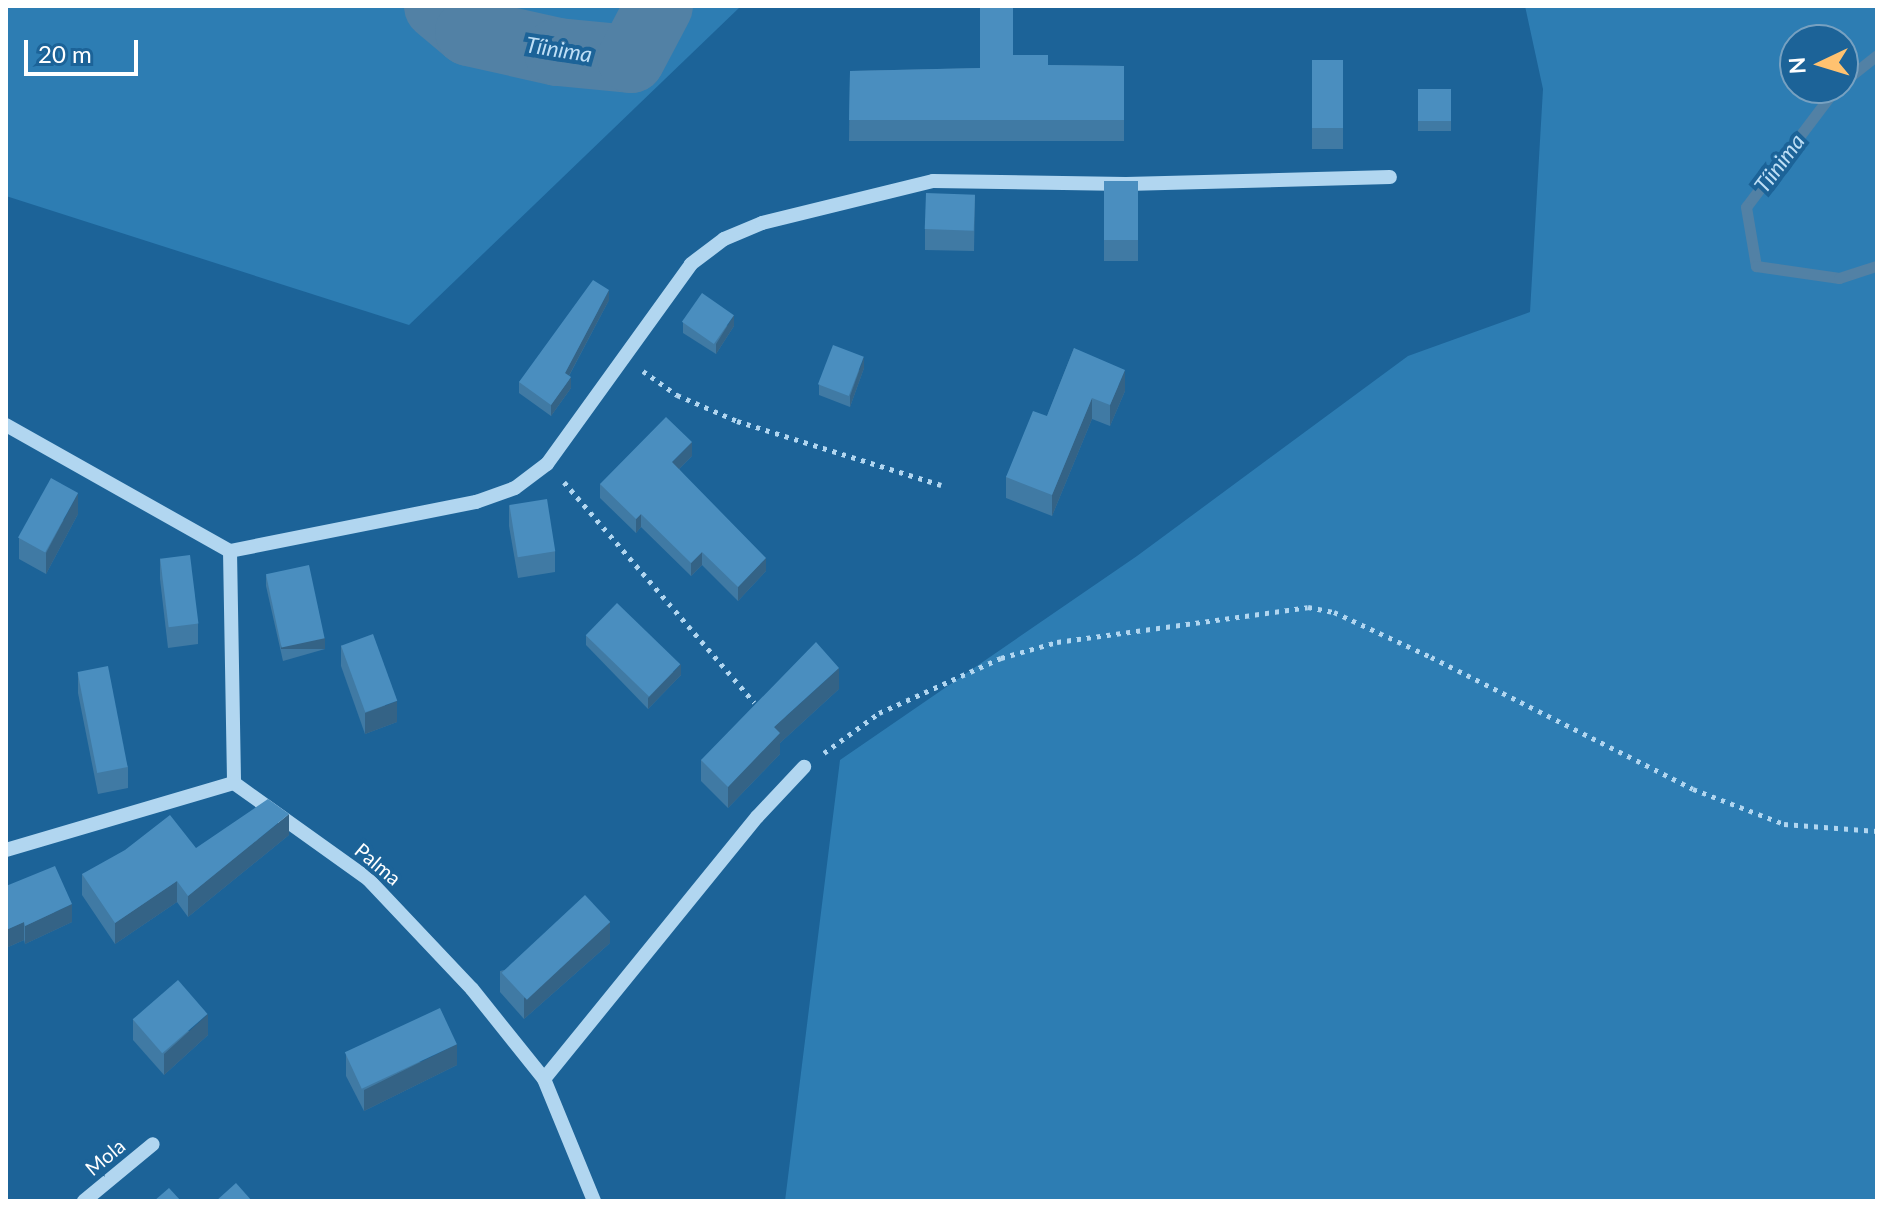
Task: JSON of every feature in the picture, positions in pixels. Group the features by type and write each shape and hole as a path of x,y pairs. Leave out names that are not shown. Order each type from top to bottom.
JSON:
{"street":[{"path":"6,425 230,551 476,502 515,488 547,464 626,359 691,264 724,239 762,223 933,181 1126,184 1390,177"},
{"path":"6,850 234,783 230,551"},
{"path":"544,1079 757,817 804,767"},
{"name":"Palma","path":"234,783 368,879 404,913 544,1079 594,1201"},
{"name":"Mola","path":"84,1201 153,1144"}],"path":[{"path":"626,359 677,395 737,421 941,485"},
{"path":"547,464 754,702"},
{"path":"804,767 879,713 1001,658 1057,642 1308,607 1334,612 1417,651 1693,789 1784,824 1877,831"}],"shaded area":[{"path":"6,6 741,6 409,325 6,196"},
{"path":"1525,6 1877,6 1877,1201 785,1201 840,760 1137,556 1408,356 1530,312 1543,89"}],"building":[{"path":"980,6 1013,6 1013,55 1048,55 1048,65 1124,66 1124,120 849,120 850,71 980,68"},
{"path":"1312,60 1343,60 1343,128 1312,128"},
{"path":"1418,89 1451,89 1451,121 1418,121"},
{"path":"1104,181 1138,181 1138,240 1104,240"},
{"path":"926,193 975,195 974,231 925,229"},
{"path":"593,280 609,290 565,373 571,377 551,405 519,382"},
{"path":"702,293 734,315 714,344 682,322"},
{"path":"833,345 864,357 849,396 818,384"},
{"path":"1074,348 1125,370 1110,405 1092,398 1052,495 1006,477 1033,411 1047,416"},
{"path":"666,417 692,442 672,462 766,558 738,587 702,552 691,563 641,514 636,519 600,484"},
{"path":"51,478 78,493 45,553 18,537"},
{"path":"547,499 555,551 518,557 509,505"},
{"path":"190,555 198,623 169,627 160,559"},
{"path":"309,565 325,638 282,648 266,574"},
{"path":"617,603 680,664 649,697 586,635"},
{"path":"373,634 397,701 365,712 341,646"},
{"path":"816,642 839,668 774,727 780,733 728,787 701,760"},
{"path":"108,666 128,767 97,773 78,672"},
{"path":"268,799 289,814 188,896 177,881 115,923 82,874 125,850 170,815 196,848"},
{"path":"55,866 72,904 25,926 24,922 6,930 6,886"},
{"path":"585,895 610,922 527,1000 502,973"},
{"path":"178,980 208,1014 162,1053 133,1019"},
{"path":"440,1008 457,1044 362,1089 345,1052"},
{"path":"236,1183 252,1201 216,1201"},
{"path":"169,1188 181,1201 154,1201"}],"waterway":[{"name":"Tíinima","path":"438,6 469,32 558,52 631,59 659,6"},
{"name":"Tíinima","path":"1859,69 1877,55"},
{"name":"Tíinima","path":"1824,104 1746,207 1756,266 1839,278 1877,266"}]}
